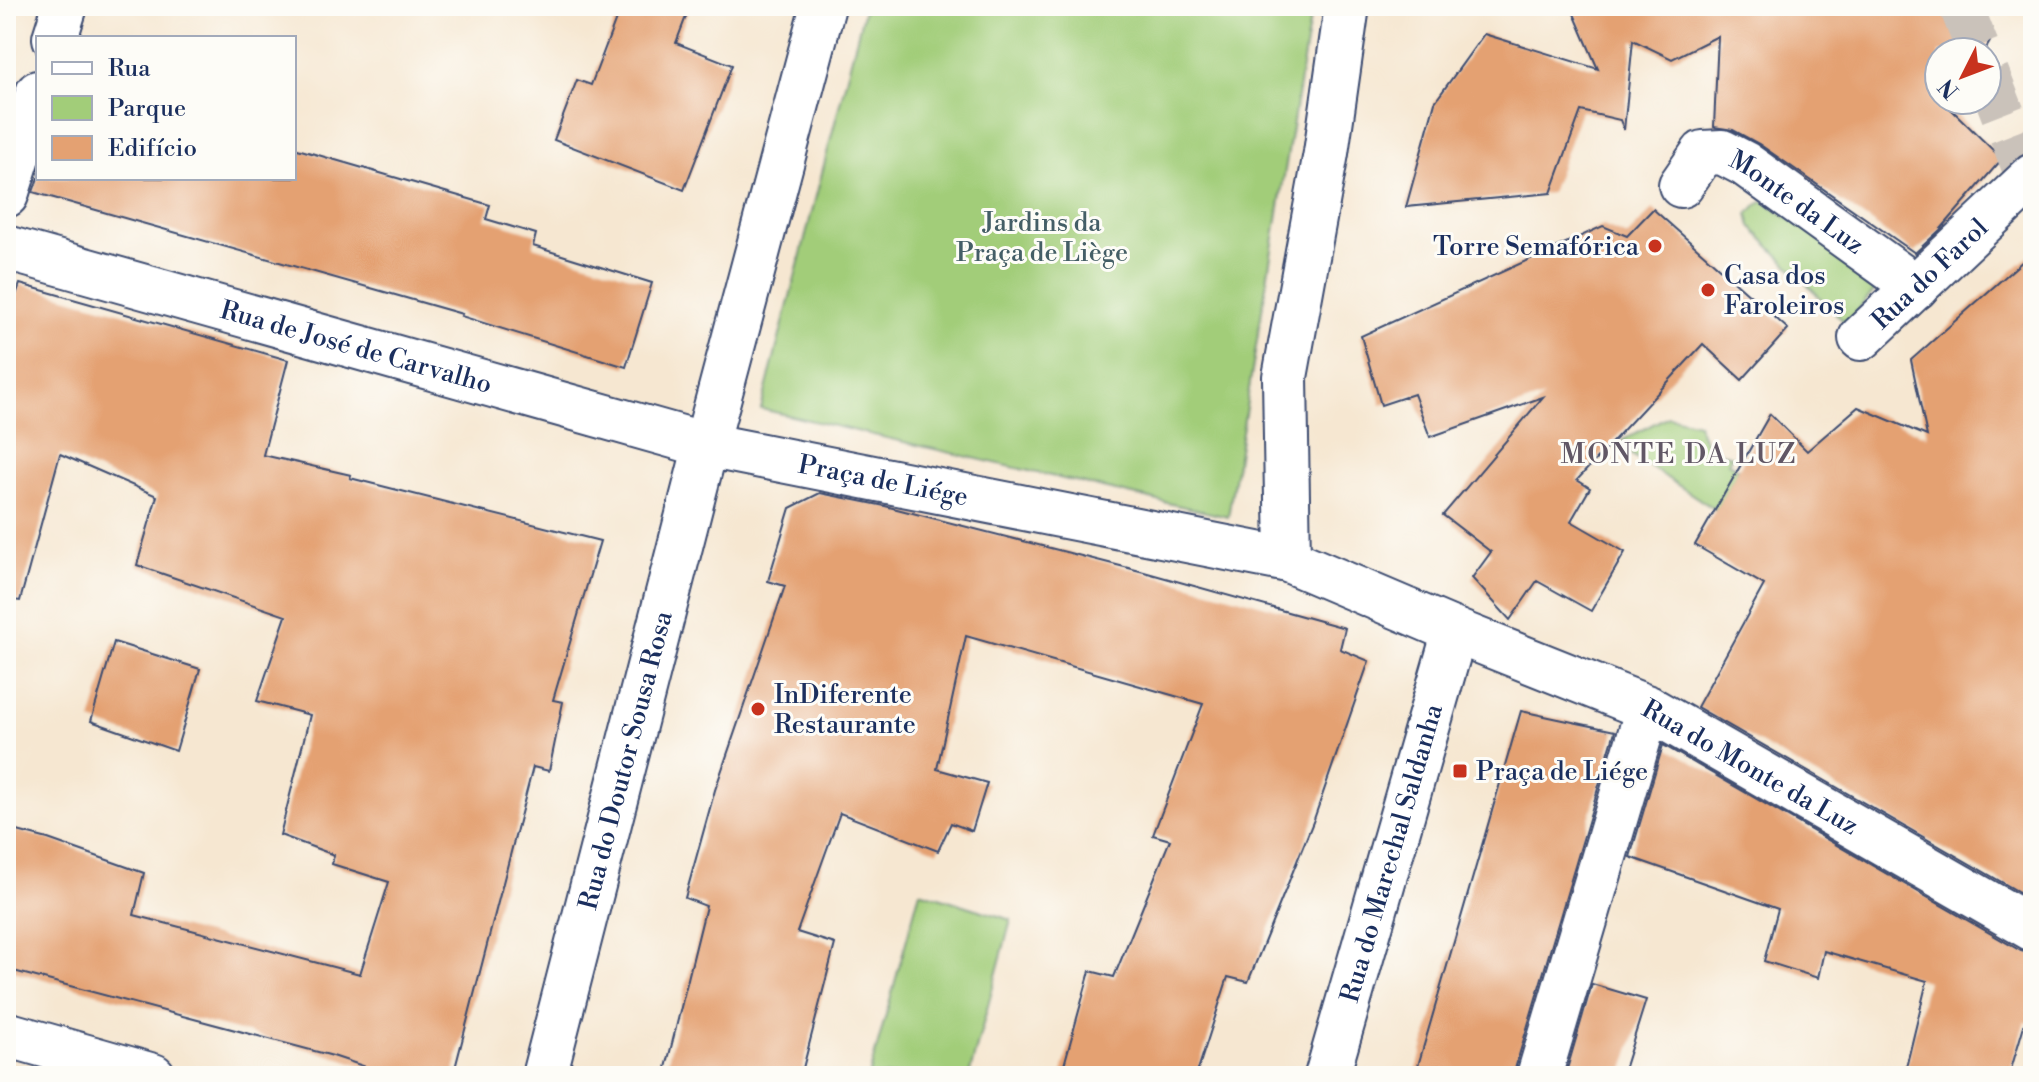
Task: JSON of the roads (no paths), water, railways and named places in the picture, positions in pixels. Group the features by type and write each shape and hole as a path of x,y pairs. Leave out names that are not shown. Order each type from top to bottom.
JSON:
{"street":[{"path":"56,36 65,6"},
{"path":"706,445 823,6"},
{"path":"1288,560 1285,377 1326,153 1347,6"},
{"path":"6,195 36,99"},
{"name":"Monte da Luz","path":"1681,185 1703,153 1722,152 1745,164 1916,287"},
{"name":"Rua do Farol","path":"1861,338 2033,176"},
{"name":"Rua de José de Carvalho","path":"6,248 706,445"},
{"name":"Praça de Liége","path":"706,445 1288,560 1455,631"},
{"name":"Rua do Doutor Sousa Rosa","path":"544,1076 706,445"},
{"name":"Rua do Monte da Luz","path":"1455,631 1648,708 2033,929"},
{"name":"Rua do Marechal Saldanha","path":"1327,1076 1455,631"},
{"path":"1539,1076 1648,708"},
{"path":"6,1034 153,1076"}],"tunnel":[{"path":"1961,6 1973,36"},
{"path":"2003,114 2033,191"}],"place":[{"name":"Torre Semafórica","path":"1655,246"},
{"name":"Casa dos Faroleiros","path":"1708,290"},
{"name":"InDiferente Restaurante","path":"758,709"},
{"name":"Praça de Liége","path":"1460,771"}],"district":[{"name":"MONTE DA LUZ","path":"1679,453"}],"park label":[{"name":"Jardins da Praça de Liège","path":"1042,237"}]}
